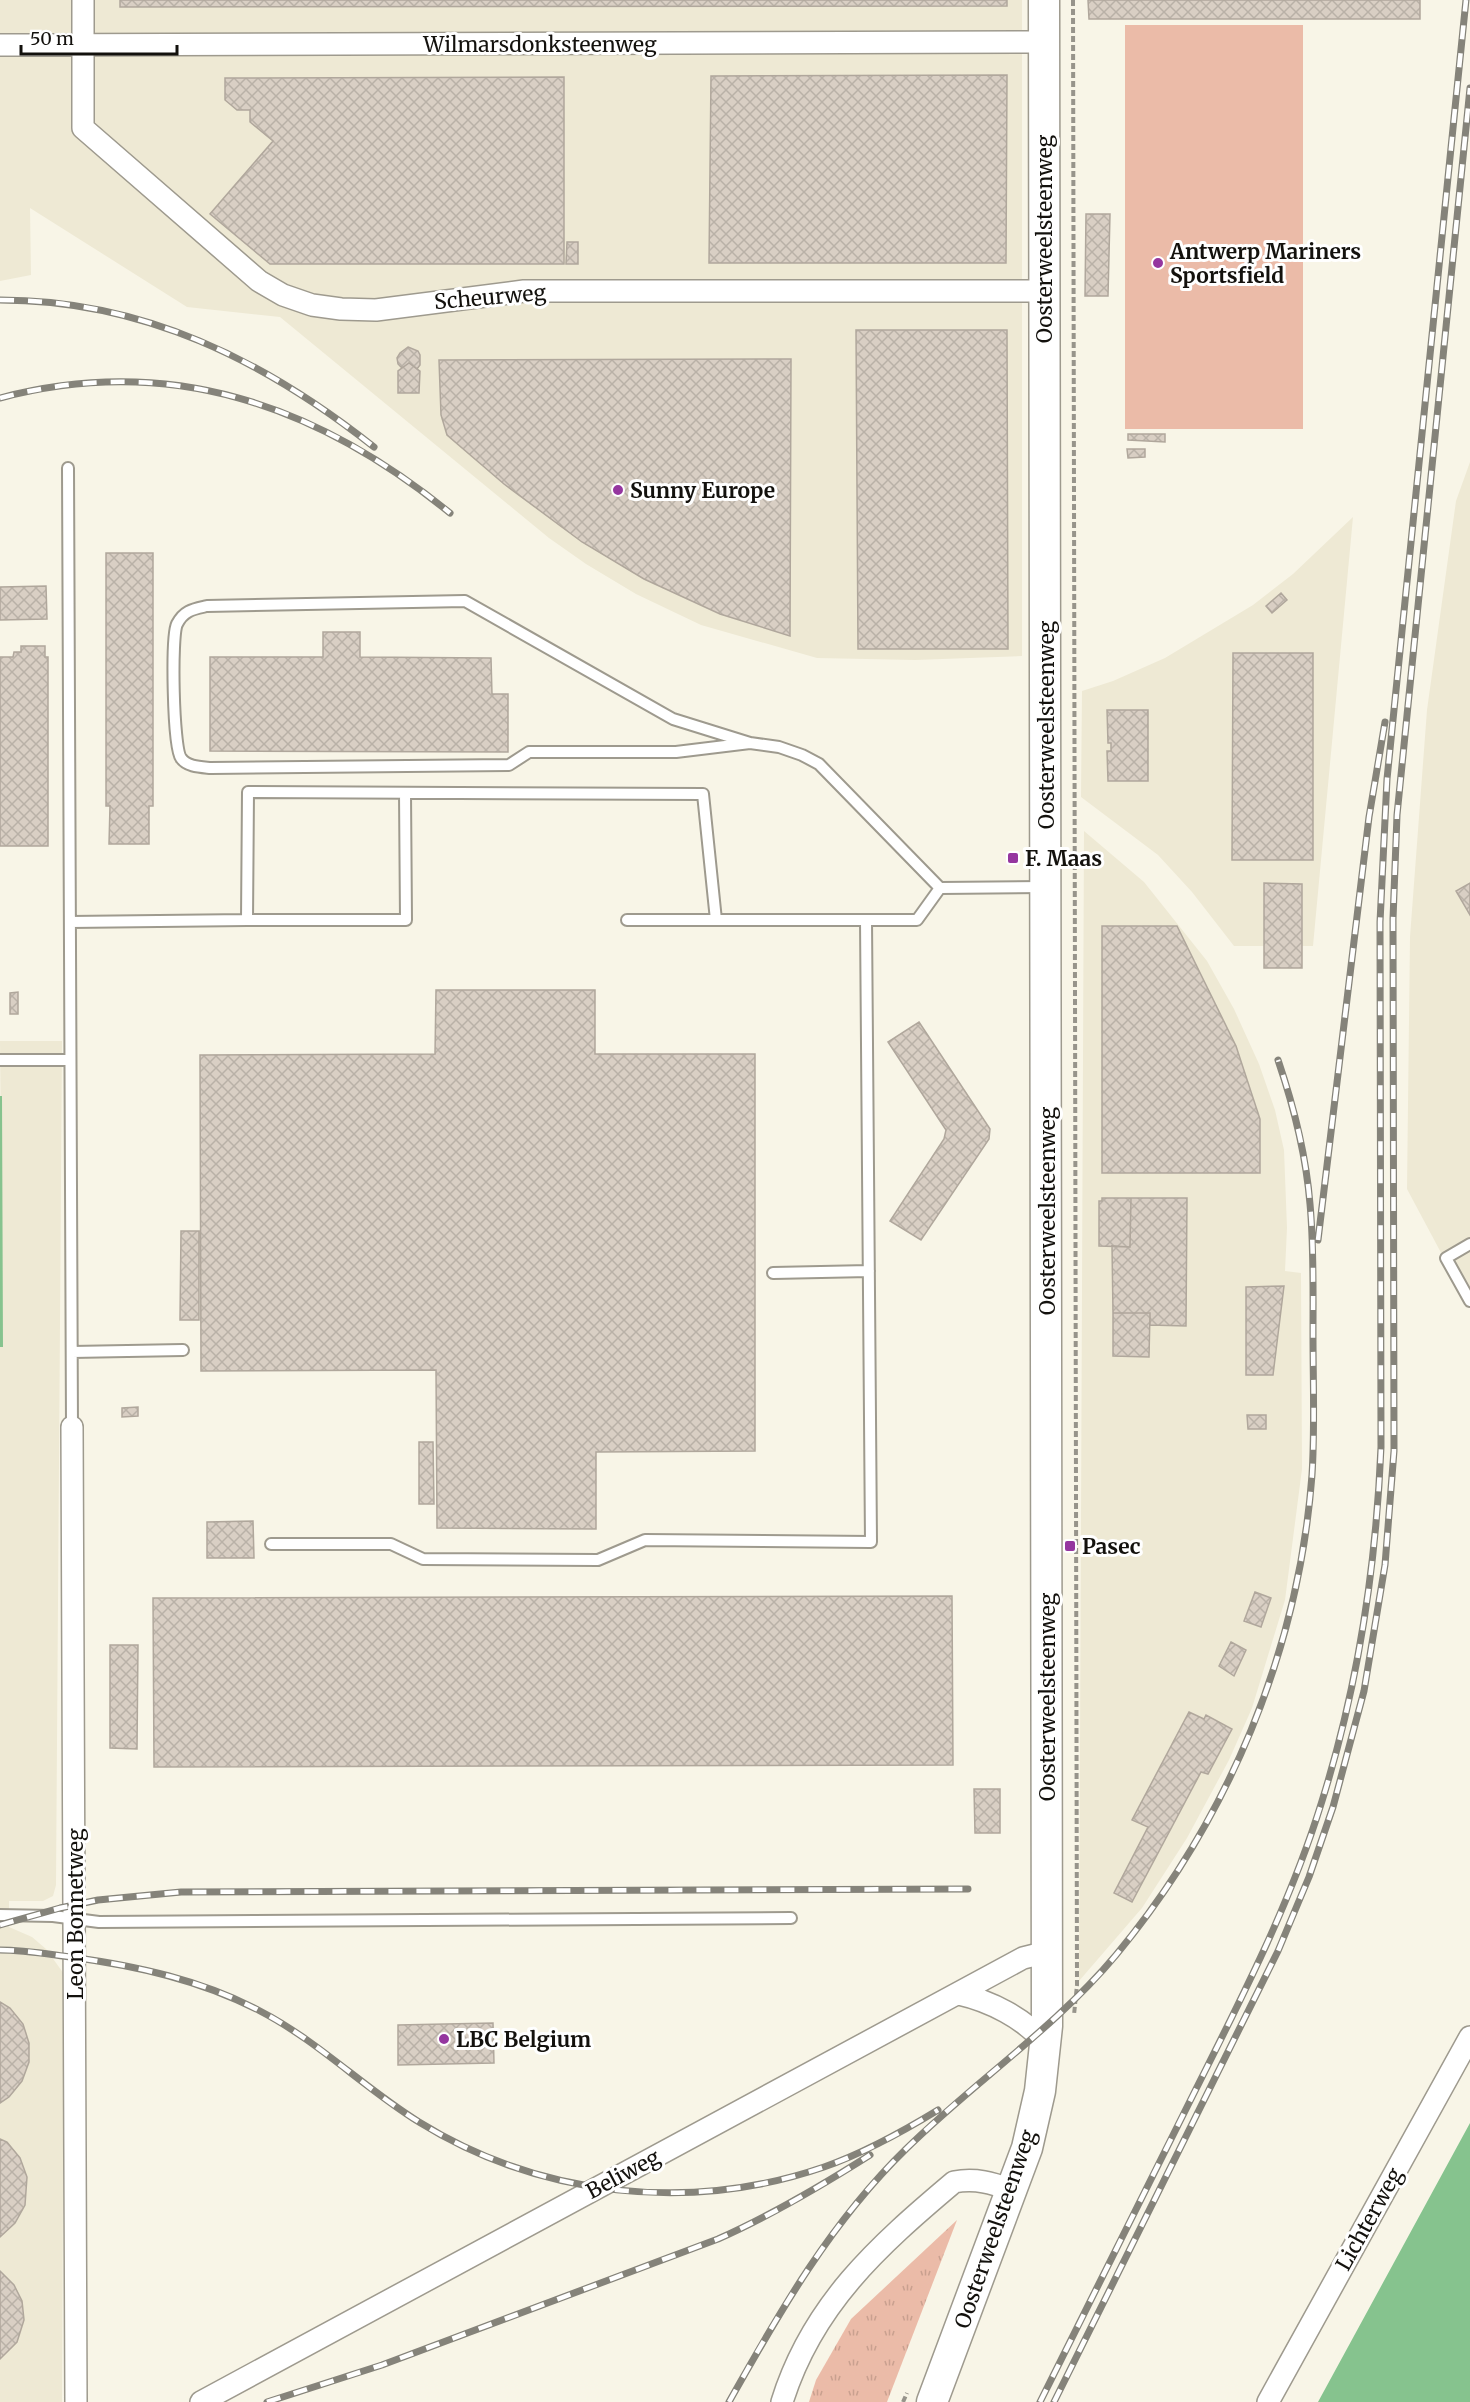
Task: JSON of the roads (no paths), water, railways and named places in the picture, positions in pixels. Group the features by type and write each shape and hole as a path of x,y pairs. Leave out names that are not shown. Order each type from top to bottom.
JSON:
{"main road":[{"name":"Oosterweelsteenweg","path":"932,2402 1026,2148 1035,2110 1045,2043 1047,1952 1044,0"}],"street":[{"path":"82,0 83,45"},
{"name":"Wilmarsdonksteenweg","path":"0,45 1043,42"},
{"name":"Scheurweg","path":"83,45 83,128 260,281 283,295 312,305 376,310 524,291 1044,291"},
{"name":"Leon Bonnetweg","path":"72,1427 76,2402"},
{"name":"Beliweg","path":"201,2402 1023,1958 1047,1952"},
{"path":"959,1994 979,1999 1003,2010 1038,2034 1045,2043"},
{"name":"Lichterweg","path":"1268,2402 1470,2037"},
{"path":"782,2402 791,2373 815,2325 838,2292 877,2251 954,2182 970,2179 986,2181 1012,2190"}],"lane":[{"path":"68,468 72,1427"},
{"path":"750,743 676,752 529,752 509,765 211,768 192,766 181,758 176,741 173,642 176,624 187,610 207,606 465,601 673,719 750,743 779,747 819,764 940,888 1045,887"},
{"path":"248,920 248,792 703,794 716,920"},
{"path":"70,922 406,920 405,793"},
{"path":"627,920 916,920 940,888"},
{"path":"271,1544 391,1544 423,1559 598,1560 645,1540 871,1542 866,920"},
{"path":"0,1060 70,1060"},
{"path":"1470,1244 1446,1258 1470,1301"},
{"path":"773,1273 869,1271"},
{"path":"72,1352 183,1350"},
{"path":"0,1916 35,1915 99,1922 791,1918"}],"railway":[{"path":"1040,2402 1231,2019 1281,1912 1310,1839 1335,1758 1363,1626 1375,1537 1381,1447 1380,922 1387,779 1466,0"},
{"path":"1054,2402 1278,1951 1309,1877 1333,1807 1364,1691 1385,1565 1394,1451 1393,919 1397,815 1470,88"},
{"path":"0,300 53,303 103,311 152,324 199,341 245,362 289,387 374,447"},
{"path":"0,398 63,386 123,382 182,386 239,398 294,417 347,443 399,475 450,513"},
{"path":"1318,1240 1369,817 1385,722"},
{"path":"729,2402 808,2269 830,2237 879,2177 932,2124 1067,2007 1116,1955 1156,1903 1192,1848 1224,1790 1251,1730 1274,1668 1292,1605 1304,1540 1313,1457 1313,1270 1310,1204 1306,1167 1278,1060"},
{"path":"0,1925 98,1900 181,1892 968,1889"},
{"path":"0,1950 44,1953 120,1965 168,1976 215,1991 260,2011 302,2036 399,2109 466,2147 514,2167 565,2181 617,2190 669,2193 721,2190 773,2181 824,2167 868,2149 938,2110"},
{"path":"267,2402 382,2365 718,2239 796,2200 870,2155"}],"place":[{"name":"Antwerp Mariners Sportsfield","path":"1158,263"},
{"name":"Sunny Europe","path":"618,490"},
{"name":"F. Maas","path":"1013,858"},
{"name":"Pasec","path":"1070,1546"},
{"name":"LBC Belgium","path":"444,2039"}]}
